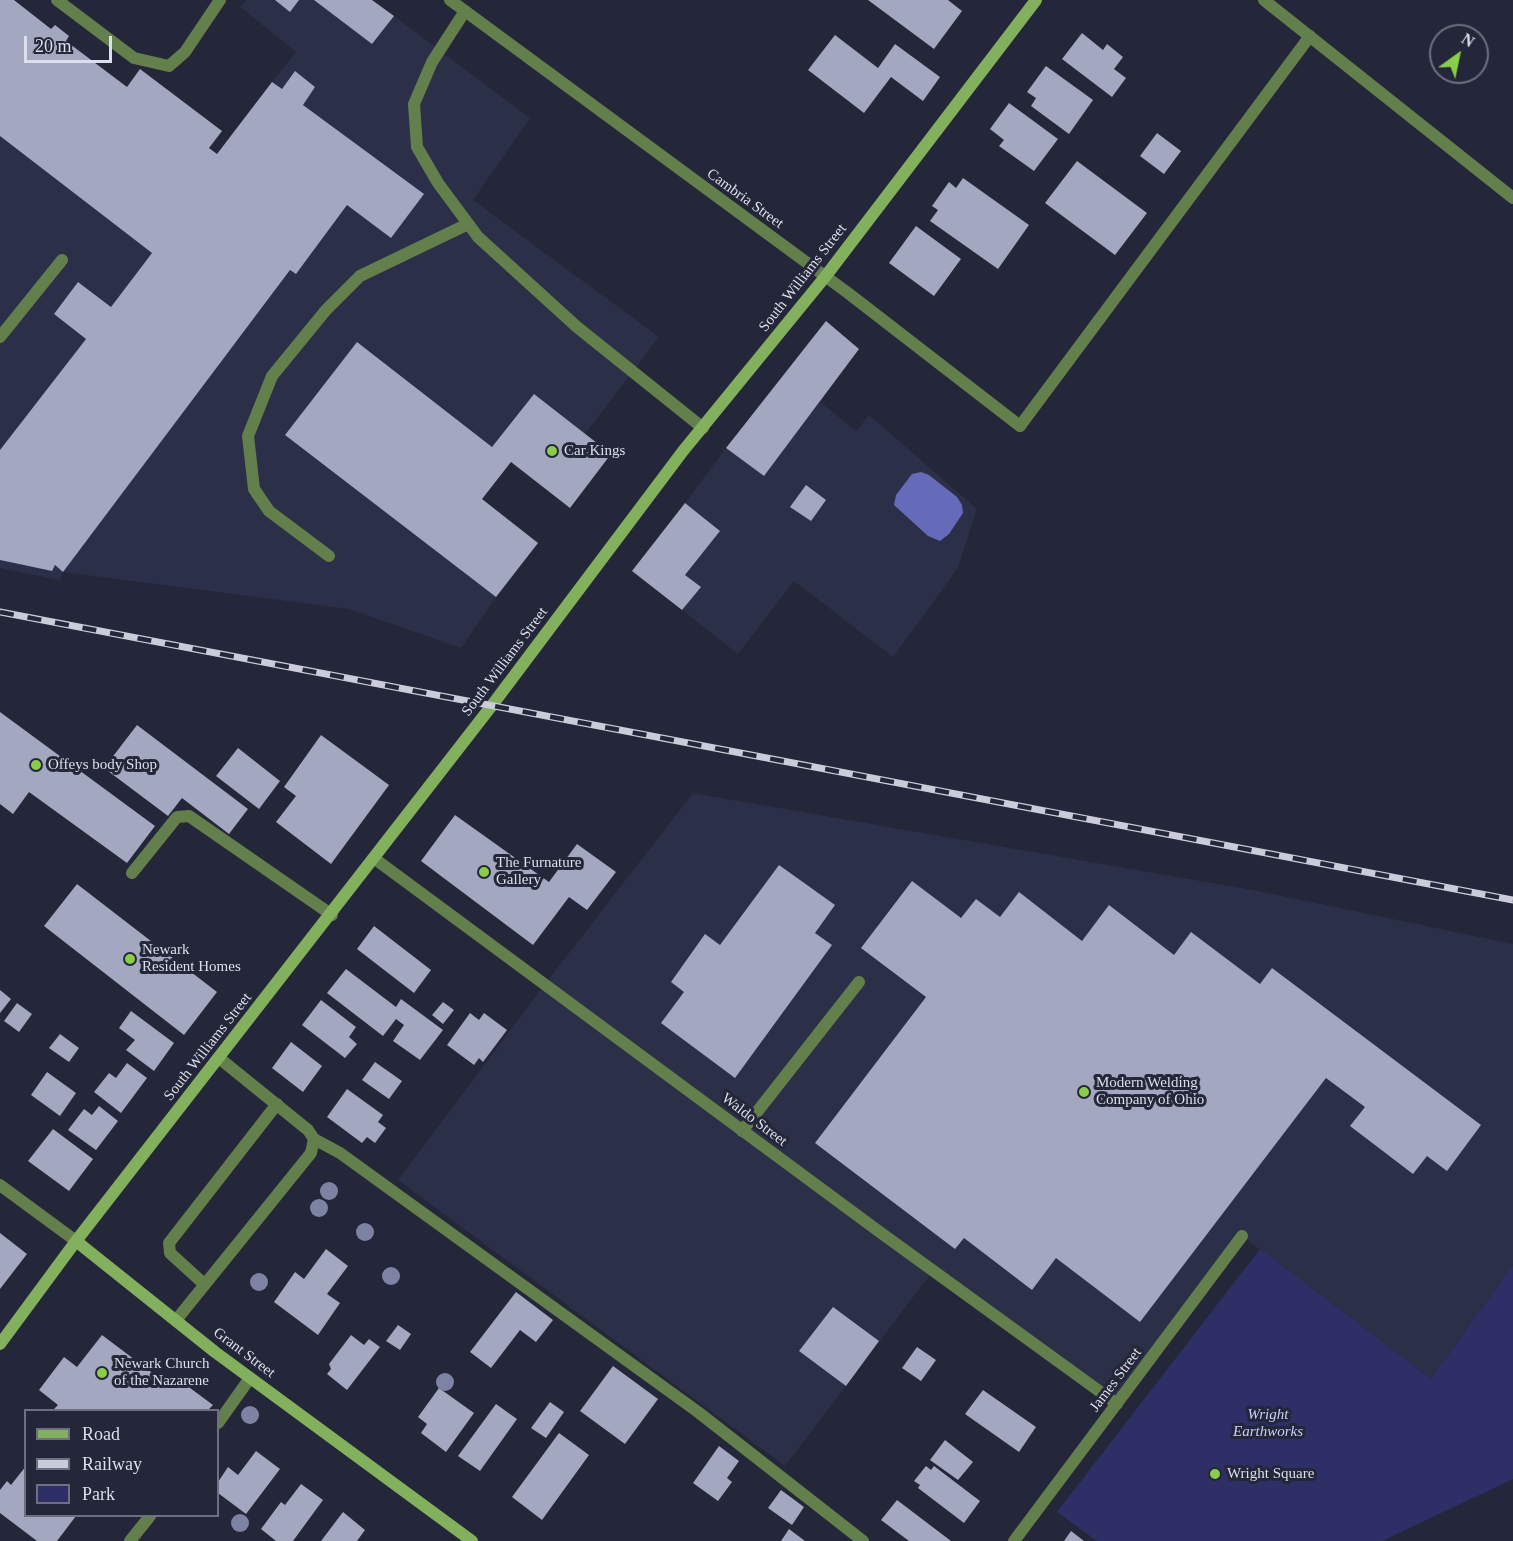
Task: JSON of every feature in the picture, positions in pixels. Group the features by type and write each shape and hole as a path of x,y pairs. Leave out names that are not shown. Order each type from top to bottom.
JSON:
{"street":[{"path":"57,0 134,58 169,66 185,52 220,0"},
{"name":"Cambria Street","path":"450,0 825,277 1020,426 1310,36"},
{"path":"474,0 422,83 414,104 413,117 417,147 438,183 478,237 577,327 703,428"},
{"name":"South Williams Street","path":"0,1344 76,1241 332,915 703,428 825,277 1036,0"},
{"path":"1264,0 1513,198"},
{"path":"330,556 269,511 254,489 248,436 272,376 326,310 360,276 468,224"},
{"path":"0,337 62,260"},
{"path":"132,873 177,817 189,816 332,915"},
{"name":"Waldo Street","path":"375,859 742,1131 1117,1404"},
{"path":"742,1131 859,982"},
{"path":"219,1058 308,1130 314,1139 340,1153 698,1412 863,1541"},
{"path":"204,1284 170,1254 169,1244 277,1104"},
{"path":"177,1319 311,1153 314,1139"},
{"name":"Grant Street","path":"0,1185 76,1241 250,1378 472,1541"},
{"name":"James Street","path":"1014,1541 1242,1236"},
{"path":"219,1422 250,1378"},
{"path":"130,1541 148,1517"}],"shaded area":[{"path":"246,0 314,0 372,44 394,16 530,118 473,200 659,337 585,434 534,394 492,447 357,342 285,435 496,597 461,648 349,609 63,572 60,580 0,568 0,560 51,571 55,565 63,571 290,270 296,274 347,205 391,238 423,195 303,105 315,87 295,72 282,89 272,82 296,52 240,7"},
{"path":"0,136 152,253 111,307 78,282 54,314 86,339 0,450"},
{"path":"820,402 856,431 869,415 977,509 958,568 893,657 794,581 738,654 682,610 700,587 685,575 720,531 685,503 726,448 764,476"},
{"name":"Modern Welding Company of Ohio","path":"693,793 1258,891 1513,944 1513,1265 1431,1379 1242,1236 1117,1404 933,1271 785,1466 398,1180 545,984"}],"green space":[{"name":"Wright Earthworks","path":"1260,1249 1431,1379 1513,1265 1513,1479 1382,1541 1097,1541 1057,1512"}],"water":[{"path":"921,472 929,475 957,497 962,505 963,513 949,534 940,541 928,536 894,505 896,495 912,474"}],"building":[{"path":"0,0 14,0 51,29 55,25 69,36 66,41 127,87 140,69 222,131 209,148 217,154 272,82 282,89 295,71 315,87 303,105 424,194 391,238 347,205 296,274 290,270 63,572 55,565 52,571 0,560 0,450 86,339 54,314 78,282 111,307 152,253 0,136"},
{"path":"275,0 299,0 290,12"},
{"path":"314,0 372,0 394,16 372,44"},
{"path":"868,0 948,0 962,11 934,49"},
{"path":"1082,33 1103,50 1107,44 1123,57 1114,69 1126,78 1112,97 1062,59"},
{"path":"835,35 878,68 895,44 940,77 923,101 891,77 864,113 808,70"},
{"path":"1046,66 1093,100 1069,134 1031,106 1036,98 1027,92"},
{"path":"1009,103 1058,139 1034,171 999,146 1004,140 990,129"},
{"path":"1157,133 1181,151 1164,174 1140,156"},
{"path":"1077,161 1147,213 1115,255 1045,203"},
{"path":"963,178 1029,225 998,269 930,221 938,210 932,206 949,182 956,188"},
{"path":"916,226 961,259 934,296 889,263"},
{"path":"826,321 859,349 764,476 726,448"},
{"path":"357,342 492,447 534,394 611,454 570,508 511,462 482,499 538,543 496,597 285,435"},
{"path":"806,485 826,500 811,521 790,507"},
{"path":"685,503 720,531 685,575 701,587 682,610 632,571"},
{"name":"Offeys body Shop","path":"0,712 155,826 127,863 29,792 13,814 0,804"},
{"path":"137,725 248,809 229,834 182,798 168,816 104,768"},
{"path":"321,735 389,785 331,864 276,822 296,796 284,787"},
{"path":"238,748 280,781 259,809 216,776"},
{"name":"The Furnature Gallery","path":"455,815 549,882 577,844 616,872 587,910 569,897 533,945 421,861"},
{"path":"779,865 835,905 815,933 832,945 735,1078 661,1023 684,992 671,982 705,934 720,945"},
{"name":"Modern Welding Company of Ohio","path":"912,881 961,918 976,899 1000,917 1019,892 1082,941 1109,905 1174,955 1191,932 1260,984 1272,968 1481,1125 1447,1171 1427,1156 1413,1174 1350,1126 1365,1107 1326,1078 1140,1322 1056,1258 1032,1290 964,1238 955,1249 815,1143 926,997 861,948"},
{"name":"Newark Resident Homes","path":"77,884 217,992 184,1035 44,926"},
{"path":"374,926 431,970 414,993 357,949"},
{"path":"346,969 396,1007 401,999 443,1030 420,1060 393,1041 404,1025 396,1019 383,1036 327,993"},
{"path":"0,990 11,999 0,1013"},
{"path":"321,1000 356,1027 349,1037 357,1044 345,1058 302,1025"},
{"path":"443,1002 454,1010 443,1024 432,1015"},
{"path":"17,1003 32,1014 19,1032 4,1021"},
{"path":"131,1011 174,1043 154,1071 126,1050 135,1040 119,1028"},
{"path":"470,1013 479,1020 484,1013 507,1030 483,1062 479,1058 474,1065 447,1045"},
{"path":"60,1034 79,1048 69,1062 49,1048"},
{"path":"291,1042 322,1066 303,1092 272,1068"},
{"path":"375,1062 402,1081 389,1099 362,1080"},
{"path":"127,1063 147,1078 121,1113 94,1092 109,1073 116,1078"},
{"path":"47,1072 76,1093 60,1116 31,1095"},
{"path":"347,1089 383,1115 378,1122 386,1128 375,1143 367,1137 362,1143 327,1117"},
{"path":"99,1106 118,1121 96,1150 68,1130 84,1109 92,1115"},
{"path":"53,1129 93,1159 69,1191 28,1161"},
{"path":"0,1233 27,1254 0,1289"},
{"path":"326,1249 348,1266 327,1294 340,1303 318,1335 274,1302 295,1272 304,1279"},
{"path":"516,1292 553,1320 536,1342 520,1330 491,1368 470,1352"},
{"path":"833,1307 879,1341 846,1386 799,1351"},
{"path":"398,1325 411,1334 400,1350 386,1341"},
{"name":"Newark Church of the Nazarene","path":"102,1335 171,1387 178,1379 213,1405 209,1409 54,1409 58,1405 39,1390 64,1357 77,1367"},
{"path":"351,1335 364,1345 369,1339 380,1347 347,1390 327,1374 331,1369 329,1364"},
{"path":"917,1347 936,1360 921,1381 902,1368"},
{"path":"613,1366 658,1399 625,1444 580,1411"},
{"path":"439,1388 474,1413 446,1452 421,1433 427,1424 418,1417"},
{"path":"983,1390 1036,1427 1019,1452 965,1414"},
{"path":"550,1402 564,1412 546,1438 531,1428"},
{"path":"496,1404 517,1419 480,1471 458,1456"},
{"path":"559,1433 589,1455 542,1520 512,1497"},
{"path":"945,1440 973,1462 958,1480 930,1460"},
{"path":"719,1446 739,1461 727,1478 732,1482 718,1501 693,1483"},
{"path":"256,1451 280,1469 246,1514 219,1494 219,1480 228,1467 238,1475"},
{"path":"926,1466 931,1470 934,1466 980,1501 964,1523 918,1488 920,1485 914,1481"},
{"path":"24,1469 24,1517 75,1517 57,1541 37,1541 0,1513 0,1490 7,1481 11,1485"},
{"path":"301,1484 323,1500 293,1541 276,1541 261,1529 281,1502 285,1505"},
{"path":"781,1490 804,1507 792,1525 768,1508"},
{"path":"897,1500 951,1541 909,1541 881,1520"},
{"path":"343,1512 365,1530 357,1541 321,1541"},
{"path":"789,1529 805,1541 781,1541"},
{"path":"1071,1531 1084,1541 1064,1541"}],"railway":[{"path":"0,612 1513,900"}],"place":[{"name":"Car Kings","path":"552,451"},
{"name":"Offeys body Shop","path":"36,765"},
{"name":"The Furnature Gallery","path":"484,872"},
{"name":"Newark Resident Homes","path":"130,959"},
{"name":"Modern Welding Company of Ohio","path":"1084,1092"},
{"name":"Newark Church of the Nazarene","path":"102,1373"},
{"name":"Wright Square","path":"1215,1474"}]}
